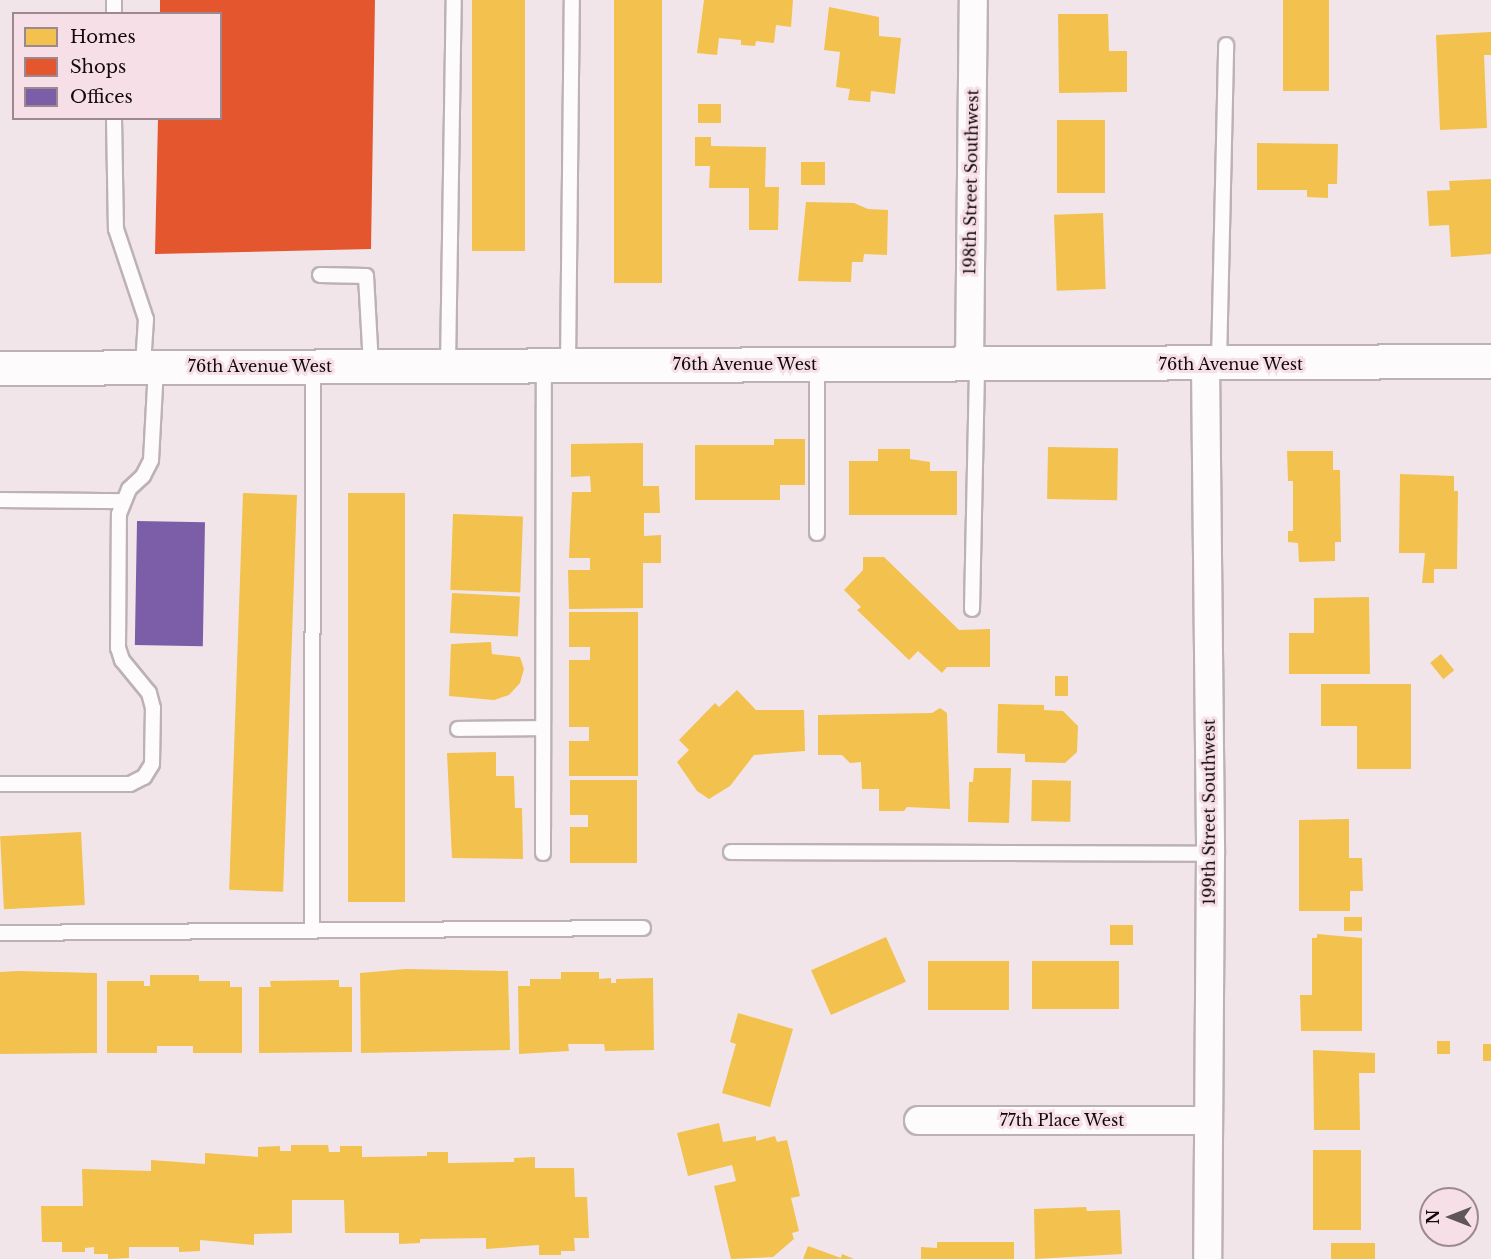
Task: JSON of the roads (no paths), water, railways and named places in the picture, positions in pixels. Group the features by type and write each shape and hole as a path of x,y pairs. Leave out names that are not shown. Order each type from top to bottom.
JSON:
{"street":[{"name":"198th Street Southwest","path":"973,0 973,364"},
{"name":"76th Avenue West","path":"0,368 1491,362"},
{"name":"199th Street Southwest","path":"1207,1259 1212,364"},
{"name":"77th Place West","path":"918,1120 1206,1120"}],"lane":[{"path":"448,365 454,0"},
{"path":"543,853 543,728 572,0"},
{"path":"1212,364 1226,45"},
{"path":"0,784 130,784 144,777 153,764 153,708 149,693 122,660 118,648 122,501 151,460 150,366 146,319 116,229 114,120"},
{"path":"320,275 366,276 371,366"},
{"path":"817,363 817,533"},
{"path":"972,609 973,364"},
{"path":"312,930 313,366"},
{"path":"0,500 122,501"},
{"path":"458,729 543,728"},
{"path":"731,852 1210,854"},
{"path":"0,933 643,928"}]}
